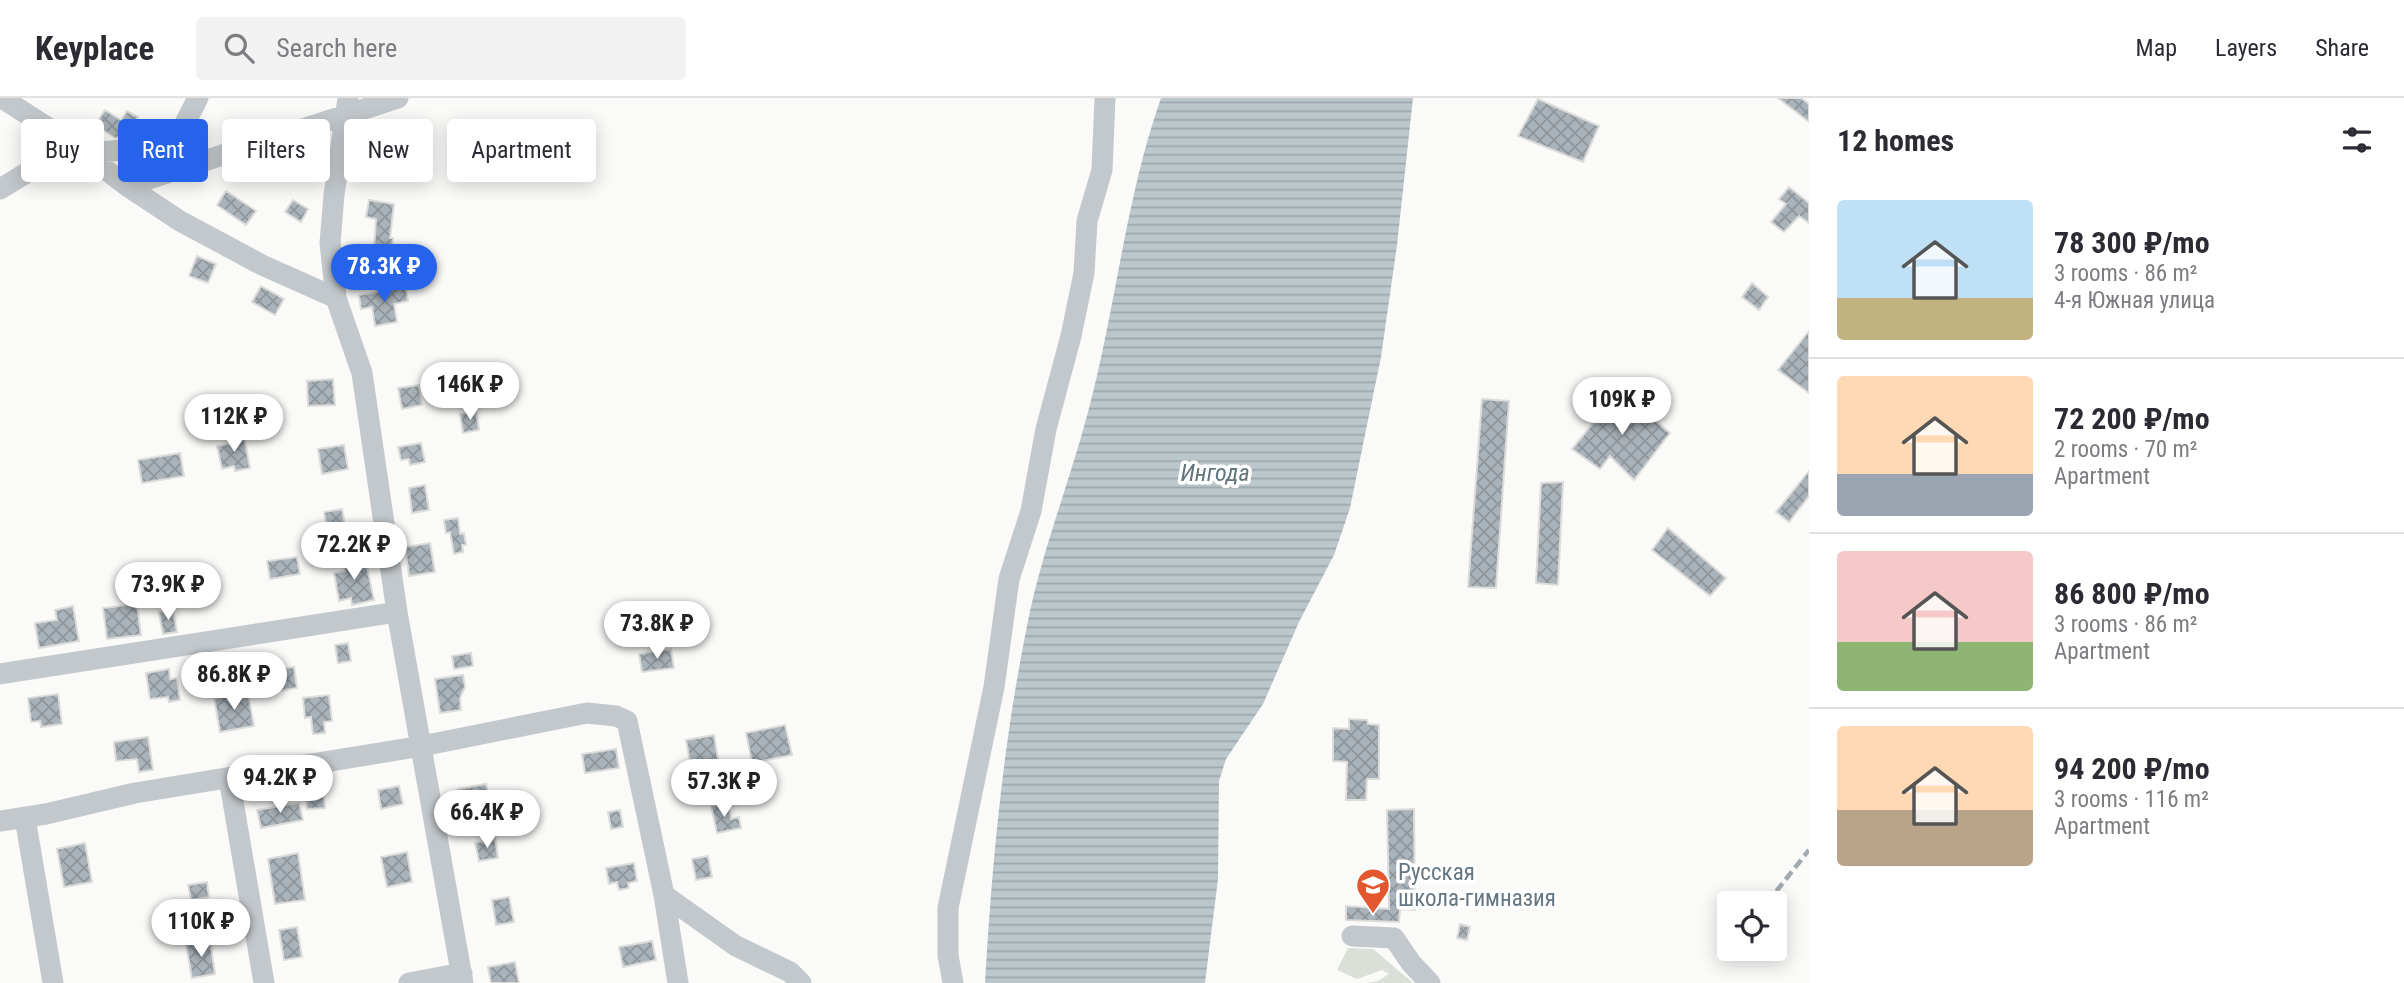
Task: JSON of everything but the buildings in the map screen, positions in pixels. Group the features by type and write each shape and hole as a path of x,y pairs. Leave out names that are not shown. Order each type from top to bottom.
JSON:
{"street":[{"path":"2,98 34,119"},
{"path":"104,152 150,148 183,127 198,98"},
{"path":"127,186 347,106 398,98"},
{"path":"953,983 948,954 947,908 994,687 1009,579 1031,511 1046,429 1071,336 1084,273 1087,221 1102,170 1105,98"},
{"path":"347,106 330,243 335,298 362,373 397,612 462,978 409,983"},
{"path":"104,168 180,221 251,259 335,298"},
{"path":"0,189 21,176"},
{"path":"0,674 397,612"},
{"path":"0,821 25,818 135,793 422,746 587,713 616,716 627,721 664,895 678,983"},
{"path":"229,778 264,983"},
{"path":"25,818 53,983"},
{"path":"664,895 736,946 790,972 801,983"},
{"path":"1352,936 1394,939 1430,983"}],"shaded area":[{"path":"1348,948 1373,949 1413,983 1367,983 1378,981 1389,974 1382,970 1357,979 1337,970"}],"water":[{"name":"Ингода","path":"1161,98 1413,98 1397,245 1381,357 1350,508 1334,555 1299,622 1263,704 1226,759 1219,781 1218,879 1205,983 985,983 1000,804 1011,715 1027,626 1098,373 1138,175"}],"railway":[{"path":"1777,891 1809,850"}],"place":[{"name":"Русская школа-гимназия","path":"1373,915"}]}
